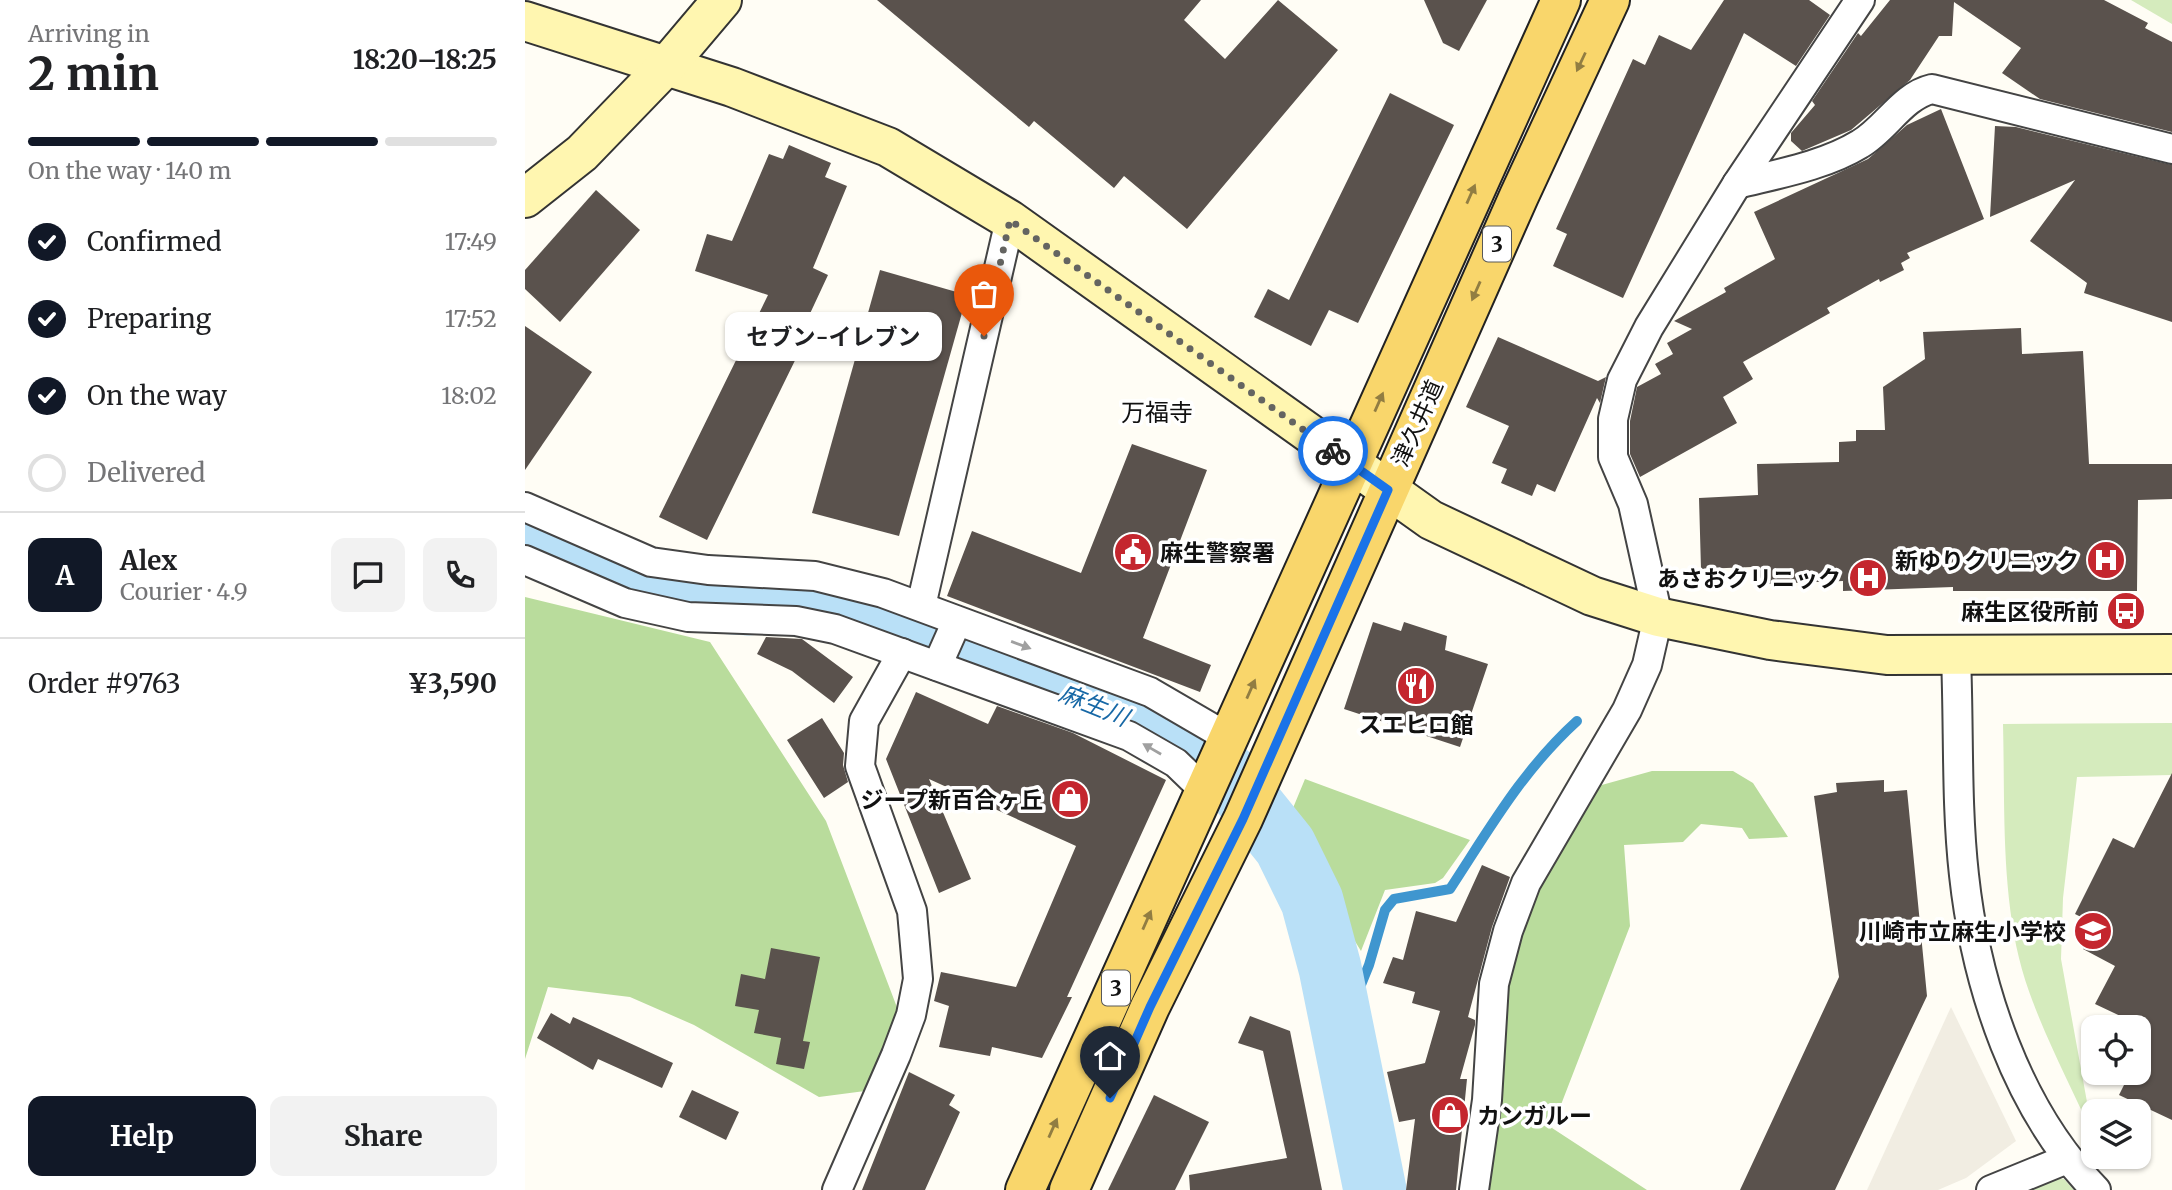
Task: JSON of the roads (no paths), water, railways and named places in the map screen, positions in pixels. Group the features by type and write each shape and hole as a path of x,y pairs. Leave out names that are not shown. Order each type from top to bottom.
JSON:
{"main road":[{"name":"津久井道","path":"1025,1190 1561,0"},
{"name":"津久井道","path":"1069,1190 1150,1007 1243,819 1388,490 1610,0"}],"street":[{"path":"525,198 582,153 667,65 722,0"},
{"path":"1474,1190 1487,1100 1495,984 1508,931 1526,883 1627,710 1647,666 1658,617 1633,504 1613,457 1613,419 1622,380 1649,327 1737,184 1860,0"},
{"path":"525,21 667,65 888,147 1010,220 1431,520 1592,596 1658,617 1770,640 1887,654 1956,657 2172,654"},
{"path":"1737,184 1805,167 1861,144 1919,92 1932,89 2172,149"},
{"path":"921,606 1010,220"},
{"path":"525,507 651,562 708,570 815,576 883,593 921,606 955,626 1150,692 1226,745"},
{"path":"525,560 625,603 688,617 796,621 835,629 902,653 939,662 1129,736 1176,763 1206,789"},
{"path":"939,662 955,626"},
{"path":"837,1190 900,1045 911,1015 918,979 912,911 860,766 865,720 902,653"},
{"path":"1956,657 1964,873 1971,925 1982,973 2021,1080 2067,1159 2096,1190"},
{"path":"1991,1190 2067,1159"}],"waterway":[{"name":"麻生川","path":"525,537 624,581 704,601 749,604 803,599 865,611 1172,736 1228,775 1285,846 1312,901 1330,968 1375,1190"},
{"path":"1343,1029 1369,965 1385,910 1394,899 1450,889 1523,780 1577,721"}],"place":[{"name":"セブン-イレブン","path":"984,336"},
{"name":"麻生警察署","path":"1133,552"},
{"name":"新ゆりクリニック","path":"2106,560"},
{"name":"あさおクリニック","path":"1868,578"},
{"name":"麻生区役所前","path":"2126,611"},
{"name":"スエヒロ館","path":"1416,686"},
{"name":"ジープ新百合ヶ丘","path":"1070,799"},
{"name":"川崎市立麻生小学校","path":"2093,931"},
{"name":"カンガルー","path":"1450,1115"}],"district":[{"name":"万福寺","path":"1157,412"}]}
